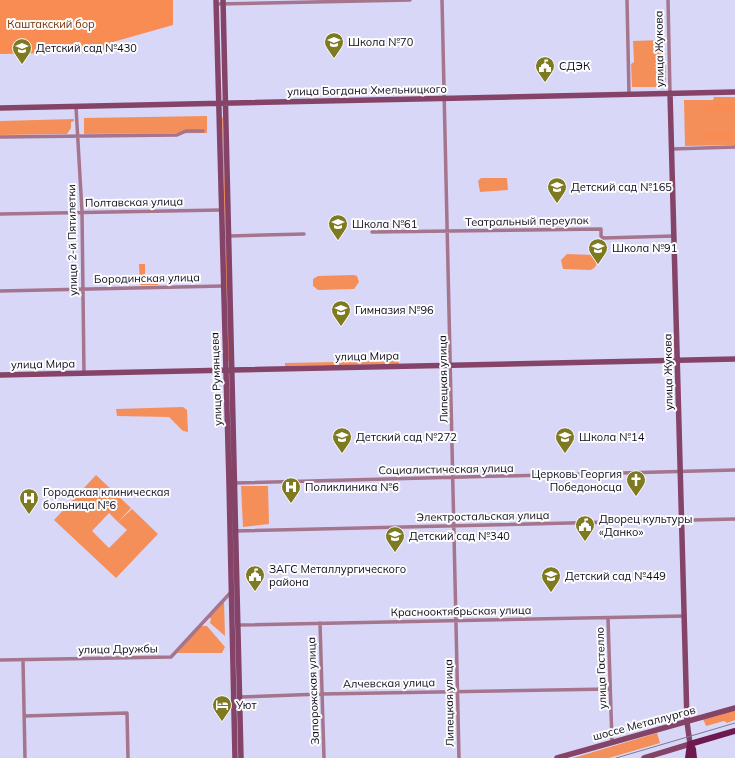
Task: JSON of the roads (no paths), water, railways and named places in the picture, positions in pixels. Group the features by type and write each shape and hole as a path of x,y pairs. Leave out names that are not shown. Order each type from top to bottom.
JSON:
{"main road":[{"name":"улица Румянцева","path":"216,2 230,531 241,758"},
{"name":"улица Румянцева","path":"223,2 237,530 238,624 236,649 235,758"},
{"name":"улица Богдана Хмельницкого","path":"0,108 735,92"},
{"name":"улица Жукова","path":"670,93 687,722 690,744"},
{"name":"улица Мира","path":"0,375 678,359 735,359"},
{"name":"шоссе Металлургов","path":"557,758 735,708"},
{"path":"644,758 735,731"},
{"path":"688,758 690,744"},
{"path":"690,744 693,749 694,758"}],"street":[{"path":"216,2 410,0"},
{"name":"Липецкая улица","path":"442,0 452,364 459,758"},
{"path":"627,0 629,94"},
{"name":"улица Жукова","path":"668,0 670,93"},
{"name":"улица 2-й Пятилетки","path":"76,107 82,212 84,373"},
{"path":"0,137 177,135 186,132 203,130"},
{"path":"672,149 735,147"},
{"name":"Полтавская улица","path":"0,214 221,210"},
{"name":"Театральный переулок","path":"372,232 601,229 601,236 603,238 674,236"},
{"path":"229,236 304,234"},
{"name":"Бородинская улица","path":"0,291 223,286"},
{"name":"Социалистическая улица","path":"229,483 680,473 735,470"},
{"name":"Электростальская улица","path":"230,531 735,519"},
{"name":"улица Дружбы","path":"0,660 171,657 232,591"},
{"name":"Краснооктябрьская улица","path":"238,624 685,616"},
{"name":"улица Гастелло","path":"608,618 612,742"},
{"name":"Запорожская улица","path":"320,623 324,758"},
{"path":"23,660 25,758"},
{"name":"Алчевская улица","path":"239,697 458,691 610,689"},
{"path":"24,716 126,714 128,758"}],"tram line":[{"path":"616,758 735,723"}],"place":[{"name":"Школа №70","path":"334,59"},
{"name":"Детский сад №430","path":"22,65"},
{"name":"СДЭК","path":"545,83"},
{"name":"Детский сад №165","path":"557,204"},
{"name":"Школа №61","path":"338,241"},
{"name":"Школа №91","path":"598,265"},
{"name":"Гимназия №96","path":"341,327"},
{"name":"Детский сад №272","path":"342,454"},
{"name":"Школа №14","path":"565,454"},
{"name":"Церковь Георгия Победоносца","path":"636,497"},
{"name":"Поликлиника №6","path":"291,504"},
{"name":"Городская клиническая больница №6","path":"29,515"},
{"name":"Дворец культуры «Данко»","path":"585,542"},
{"name":"Детский сад №340","path":"395,553"},
{"name":"ЗАГС Металлургического района","path":"255,592"},
{"name":"Детский сад №449","path":"551,593"},
{"name":"Уют","path":"222,722"}],"park label":[{"name":"Каштакский бор","path":"51,24"}]}
